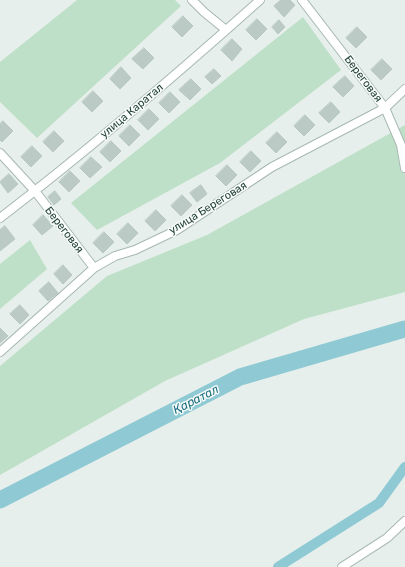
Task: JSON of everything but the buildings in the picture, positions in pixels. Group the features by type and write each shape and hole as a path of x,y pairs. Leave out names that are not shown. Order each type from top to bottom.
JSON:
{"street":[{"path":"192,0 226,30"},
{"name":"улица Каратал","path":"0,218 35,191 260,0"},
{"name":"Береговая","path":"302,0 385,108 401,145 405,168"},
{"name":"улица Береговая","path":"0,352 94,268 115,256 135,250 177,230 272,168 385,108 405,89"},
{"name":"Береговая","path":"0,153 35,191 94,268"},
{"path":"342,567 387,538 405,521"}],"green space":[{"path":"77,0 175,0 181,6 37,138 0,102 0,62"},
{"path":"303,17 341,70 220,163 97,230 71,203"},
{"path":"405,125 405,292 304,319 165,381 0,475 0,366 107,276 207,235"},
{"path":"30,240 47,269 0,309 0,264"}],"waterway":[{"name":"Қаратал","path":"0,500 240,377 405,329"},
{"path":"278,567 379,503 405,467"}]}
